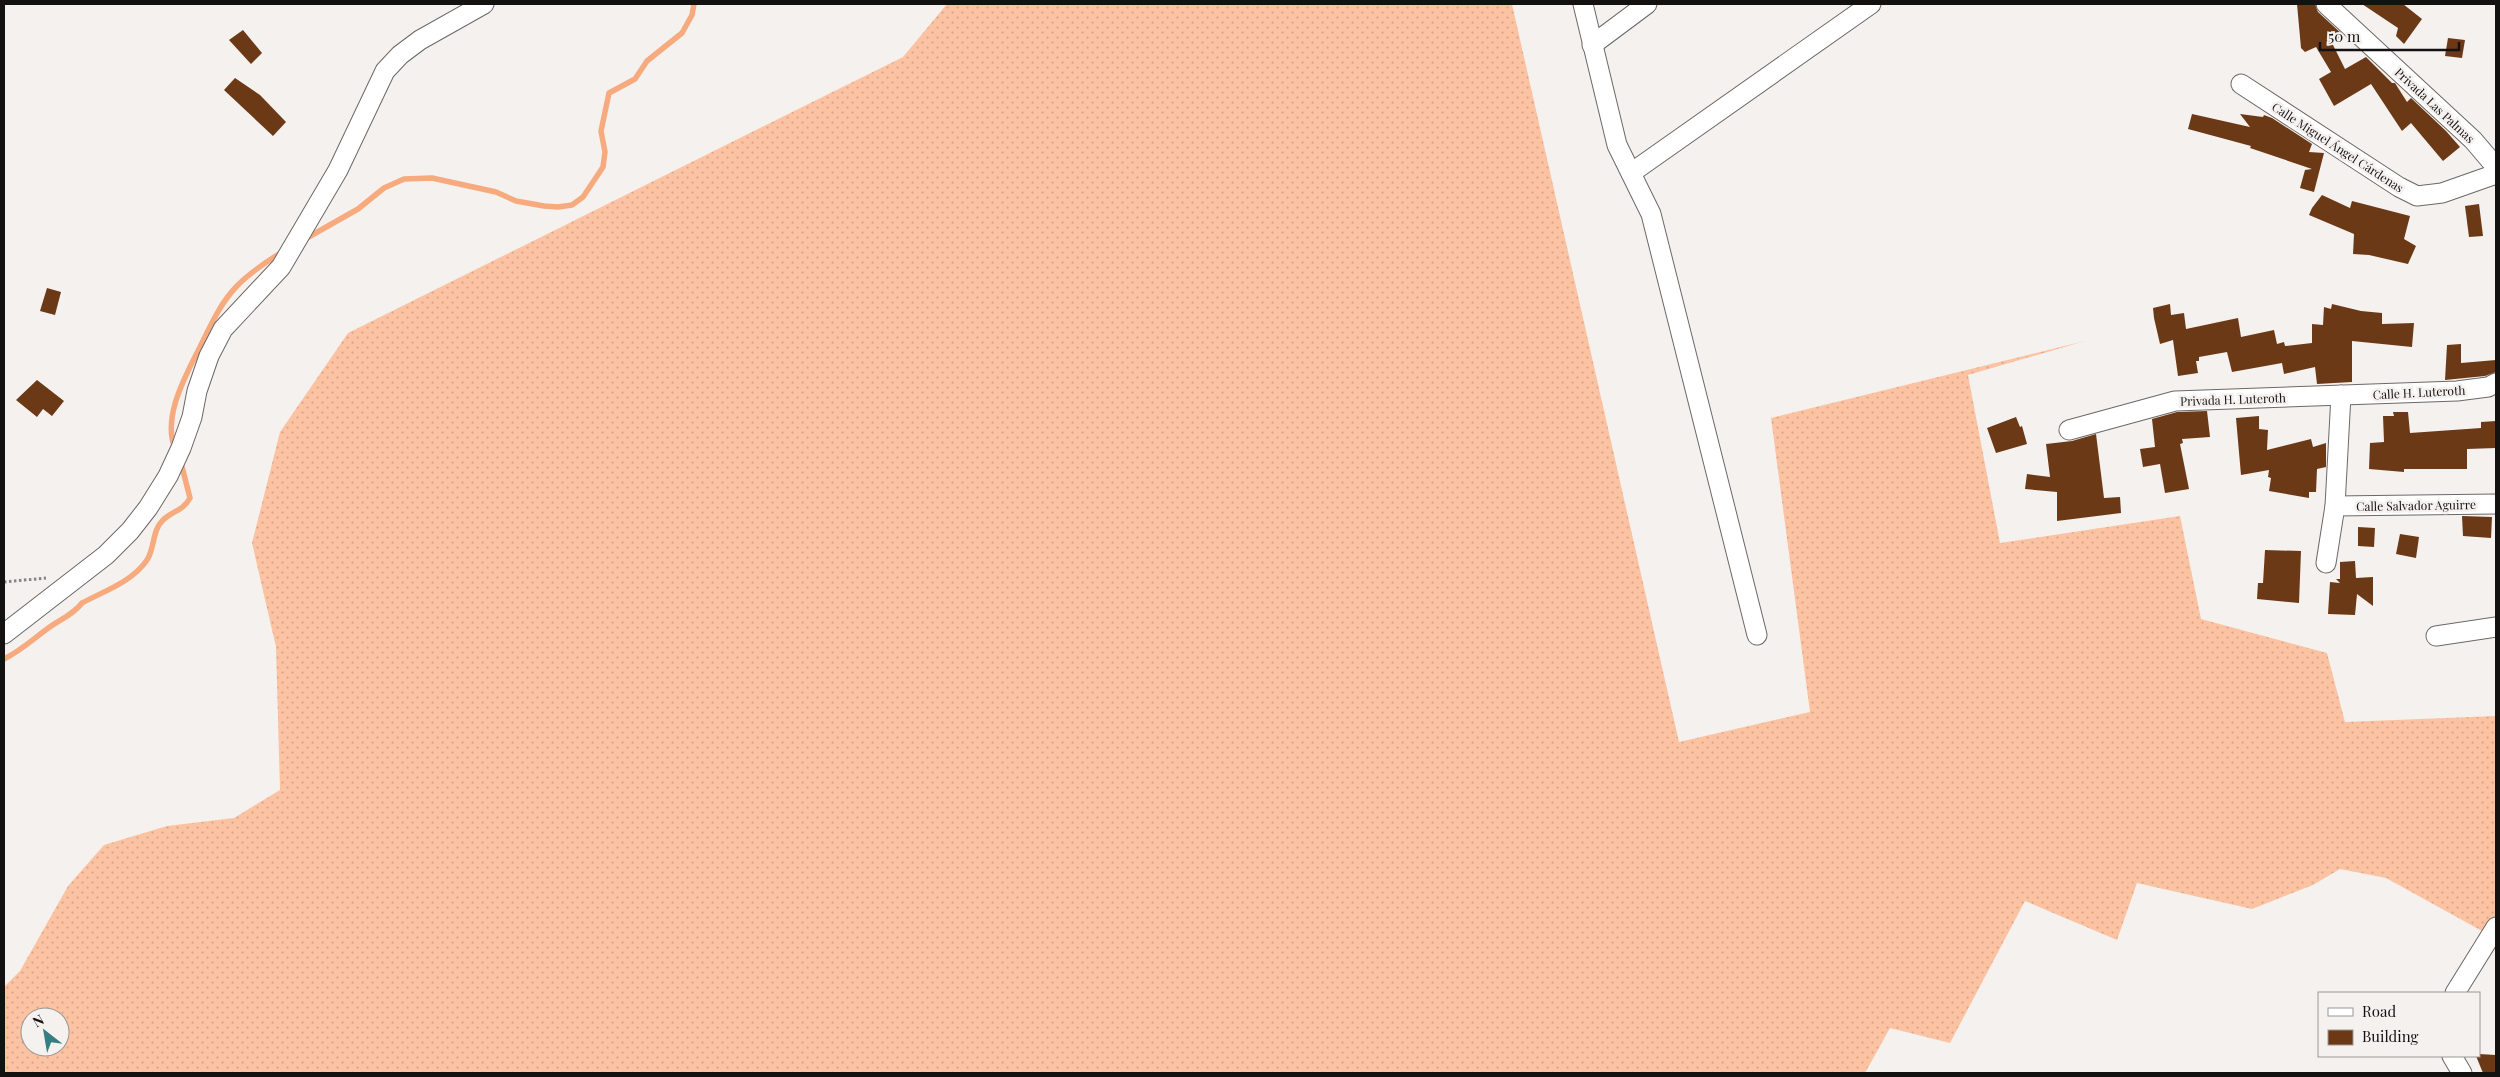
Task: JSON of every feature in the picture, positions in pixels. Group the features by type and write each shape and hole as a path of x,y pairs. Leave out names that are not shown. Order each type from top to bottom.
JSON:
{"street":[{"path":"4,634 106,555 142,516 168,476 192,417 197,390 209,356 223,329 281,267 338,170 385,71 400,55 420,40 484,4"},
{"path":"1583,4 1617,145 1651,214 1757,635"},
{"path":"1592,46 1647,4"},
{"path":"1631,173 1871,4"},
{"name":"Privada Las Palmas","path":"2326,4 2473,140 2496,167"},
{"name":"Calle Miguel Ángel Cárdenas","path":"2241,84 2399,187 2417,196 2442,193 2496,174"},
{"name":"Calle H. Luteroth","path":"2342,396 2458,391 2488,387 2496,384"},
{"path":"2326,563 2335,506 2342,396"},
{"name":"Privada H. Luteroth","path":"2069,430 2175,401 2207,398 2342,396"},
{"name":"Calle Salvador Aguirre","path":"2335,506 2496,504"},
{"path":"2436,636 2496,627"},
{"path":"2456,992 2496,927"},
{"path":"2453,1057 2462,1073"}],"shaded area":[{"path":"947,4 1512,4 1679,742 1810,712 1771,418 2085,341 1968,375 2000,543 2180,516 2201,619 2327,653 2345,722 2496,716 2496,927 2491,936 2386,878 2340,869 2313,885 2252,909 2137,883 2117,940 2025,901 1950,1043 1890,1028 1865,1073 4,1073 4,987 20,971 68,886 104,845 167,826 234,818 280,790 276,647 252,543 280,432 348,333 903,57"}],"building":[{"path":"2297,4 2315,4 2318,12 2343,35 2332,43 2345,69 2366,57 2392,83 2395,83 2407,102 2411,98 2460,147 2443,161 2411,123 2402,131 2371,84 2334,106 2319,79 2331,72 2316,47 2305,52 2301,48"},
{"path":"2362,4 2403,4 2422,19 2404,44 2396,36 2398,28"},
{"path":"243,30 262,53 251,64 229,40"},
{"path":"2448,38 2465,40 2462,58 2445,56"},
{"path":"235,78 260,95 286,122 273,136 224,90"},
{"path":"2192,114 2250,127 2240,114 2263,117 2264,115 2272,118 2312,144 2309,152 2324,153 2314,192 2300,188 2305,170 2312,169 2250,148 2251,146 2188,129"},
{"path":"2322,195 2350,208 2352,201 2410,216 2404,239 2416,246 2408,264 2369,255 2353,254 2354,234 2309,215"},
{"path":"2479,204 2483,236 2469,237 2465,206"},
{"path":"47,288 61,292 55,315 40,311"},
{"path":"2170,304 2171,315 2184,313 2186,329 2238,318 2241,337 2274,330 2277,344 2284,342 2285,346 2312,343 2312,324 2323,325 2324,307 2331,309 2332,304 2361,311 2382,313 2382,324 2414,323 2412,347 2352,341 2352,382 2317,384 2315,367 2284,374 2282,363 2232,372 2227,352 2199,357 2199,361 2196,361 2198,373 2178,376 2173,340 2160,344 2154,318 2153,308"},
{"path":"2461,344 2461,363 2496,360 2496,372 2485,376 2445,380 2447,345"},
{"path":"37,380 64,401 52,416 43,409 37,417 16,400"},
{"path":"2207,411 2210,437 2182,439 2183,443 2180,444 2189,489 2165,493 2160,464 2143,467 2140,449 2155,447 2152,419 2177,412"},
{"path":"2393,412 2408,412 2410,433 2481,428 2481,422 2496,421 2496,448 2467,449 2467,469 2404,469 2404,472 2369,469 2370,443 2384,442 2383,416 2394,416"},
{"path":"2259,416 2259,429 2268,430 2267,450 2311,439 2313,447 2326,443 2326,467 2317,469 2316,492 2309,492 2309,498 2269,491 2271,478 2268,477 2269,470 2241,475 2236,418"},
{"path":"2016,417 2020,427 2022,426 2027,444 1996,453 1987,428"},
{"path":"2096,434 2104,498 2120,497 2121,513 2057,521 2057,492 2025,489 2027,474 2050,477 2046,444 2072,441"},
{"path":"2462,516 2492,517 2491,538 2463,536"},
{"path":"2358,527 2375,528 2374,547 2358,546"},
{"path":"2400,534 2419,537 2416,558 2396,554"},
{"path":"2265,550 2301,551 2299,603 2257,599 2258,583 2263,583"},
{"path":"2355,561 2356,578 2373,577 2373,606 2357,594 2355,615 2328,614 2330,582 2340,583 2336,579 2340,579 2340,562"},
{"path":"2480,1054 2496,1055 2496,1073 2483,1073 2476,1057 2480,1057"}],"waterway":[{"path":"305,239 358,209 384,188 404,179 432,178 496,192 516,201 544,206 572,205 583,197 603,167 605,152 601,131 609,93 635,79 647,61 682,33 692,15 694,4"},
{"path":"176,451 172,439 171,426 177,398 187,372 215,316 241,282 282,252"},
{"path":"4,659 70,614 82,603 126,580 141,568 150,555 159,524 166,517 184,506 190,498 180,459"}]}
